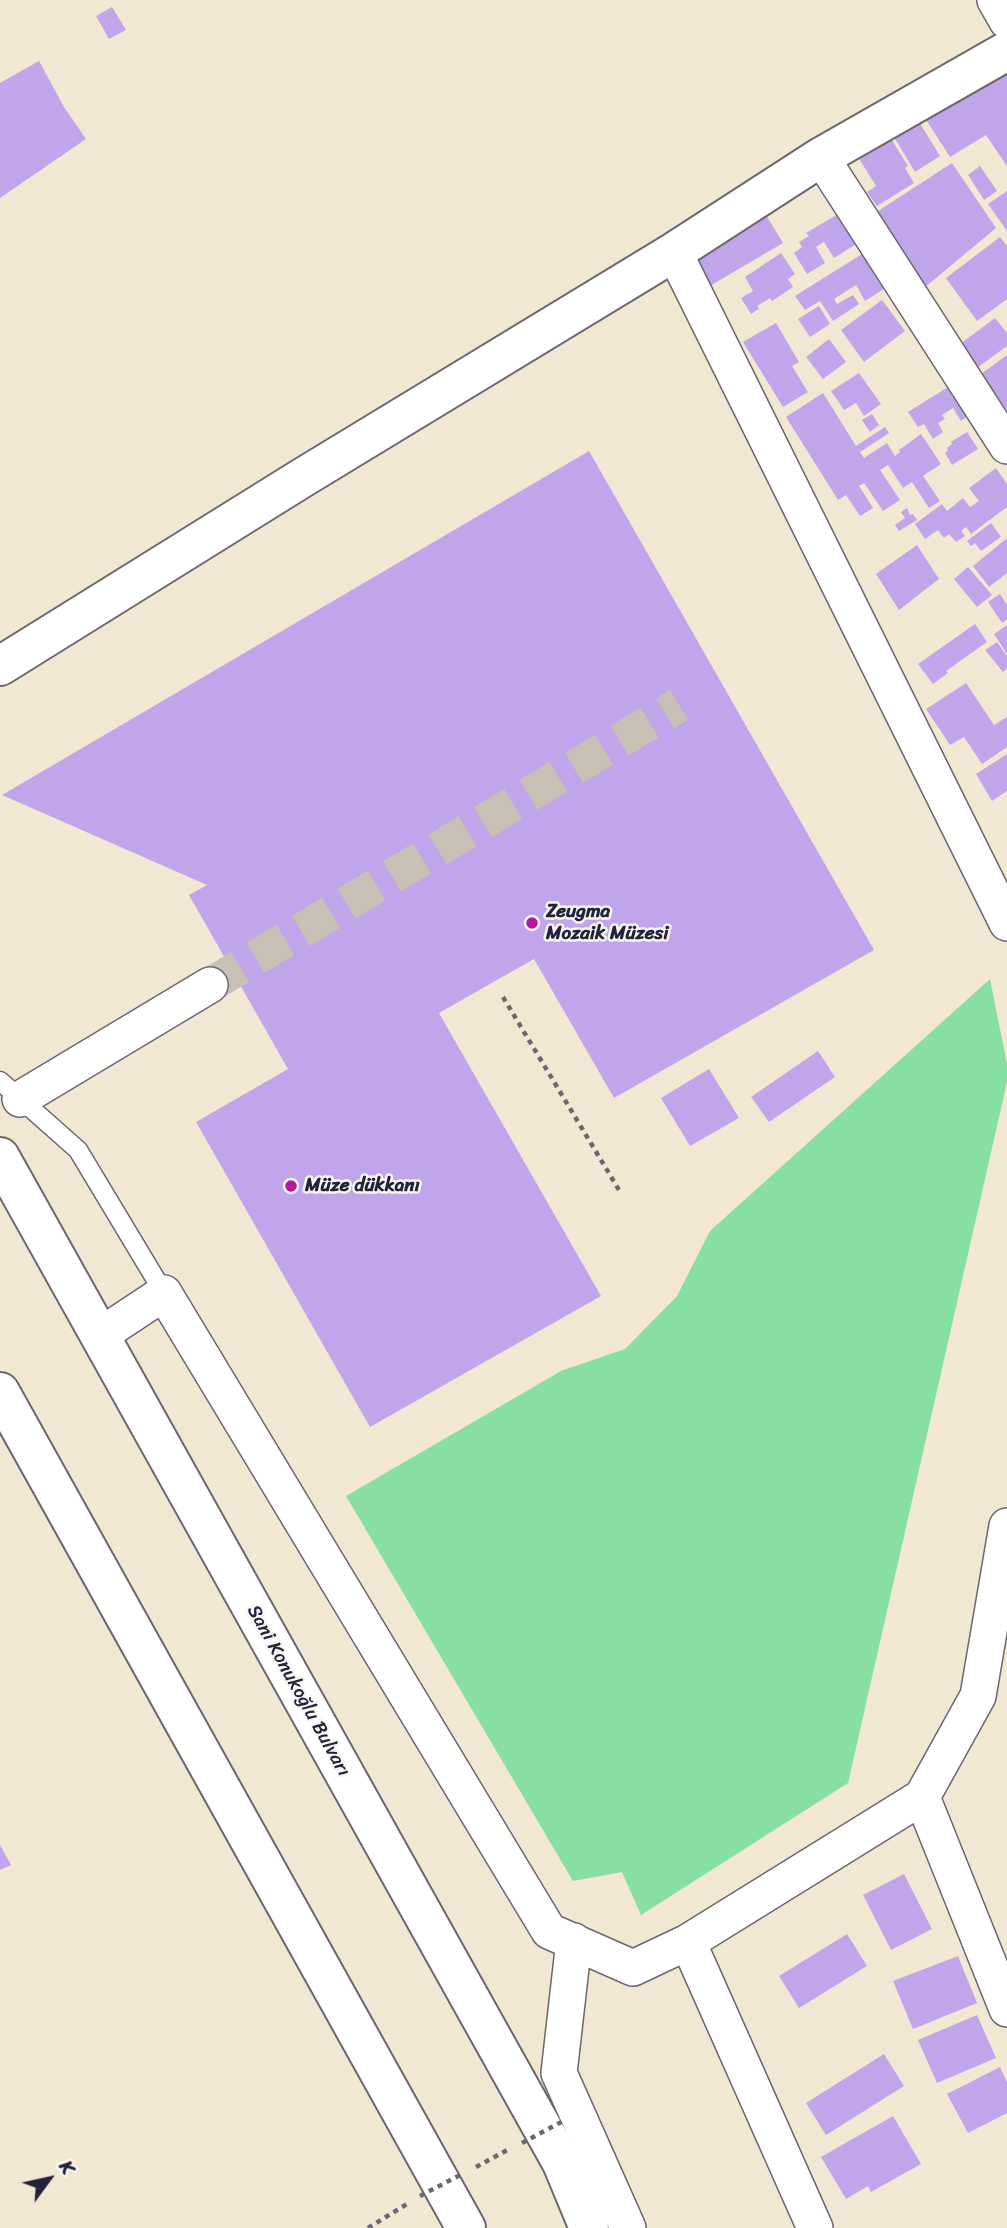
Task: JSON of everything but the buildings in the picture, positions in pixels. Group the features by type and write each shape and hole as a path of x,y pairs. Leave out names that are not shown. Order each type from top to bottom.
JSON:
{"main road":[{"path":"0,666 302,478 674,252 821,157 1007,51"},
{"name":"Sani Konukoğlu Bulvarı","path":"0,1157 562,2163 589,2228"},
{"path":"0,1392 466,2228"}],"street":[{"path":"995,0 1007,21"},
{"path":"821,157 1007,446"},
{"path":"674,252 1007,923"},
{"path":"10,1090 210,985"},
{"path":"99,1336 164,1293 549,1931 633,1968 688,1942 922,1797 992,1693 1007,1526"},
{"path":"922,1797 1007,2009"},
{"path":"574,1941 559,2073 628,2228"},
{"path":"688,1942 815,2228"}],"lane":[{"path":"10,1090 78,1150 164,1293"}],"path":[{"path":"503,997 619,1190"},
{"path":"368,2228 420,2196 565,2120"}],"green space":[{"path":"990,979 1007,1064 1007,1082 848,1783 641,1915 622,1872 573,1881 346,1496 561,1371 625,1349 677,1296 710,1231"}],"tunnel":[{"path":"210,985 679,705"}],"place":[{"name":"Zeugma Mozaik Müzesi","path":"532,923"},
{"name":"Müze dükkanı","path":"291,1186"}]}
